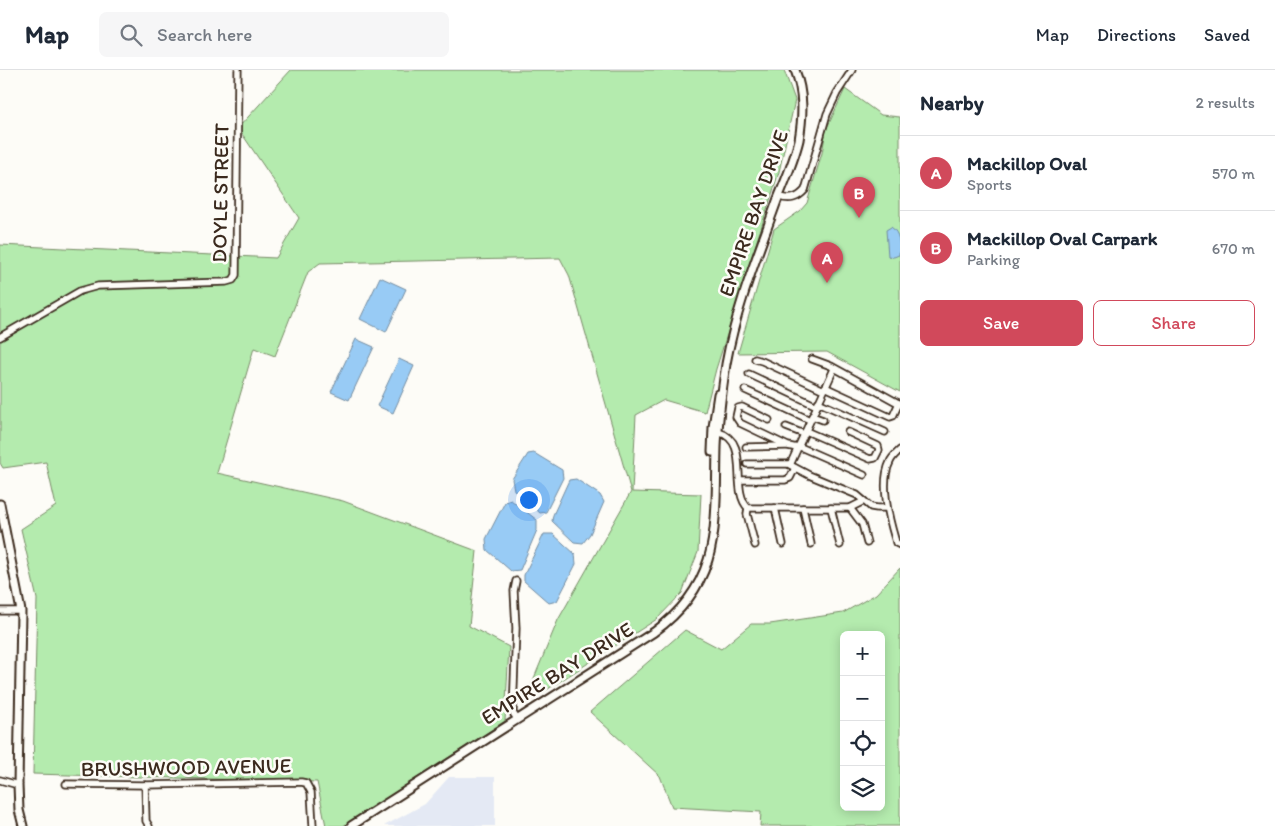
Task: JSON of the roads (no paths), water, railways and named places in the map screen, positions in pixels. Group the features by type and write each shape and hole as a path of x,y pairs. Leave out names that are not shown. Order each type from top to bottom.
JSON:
{"main road":[{"name":"EMPIRE BAY DRIVE","path":"351,826 654,632 681,608 697,585 708,559 713,537 718,432 726,367 738,314 794,158 800,132 802,96 795,70"},
{"name":"EMPIRE BAY DRIVE","path":"715,500 712,452 715,414 723,371 726,367"},
{"path":"712,452 714,439 718,432 715,414"},
{"path":"0,504 21,612 18,785 19,810 23,826"}],"street":[{"name":"DOYLE STREET","path":"0,337 80,291 98,286 226,282 233,280 236,275 238,70"},
{"path":"779,197 793,199 805,190 828,114 837,93 852,70"},
{"path":"755,360 759,359 890,417 893,416 900,403 812,358"},
{"path":"740,480 785,480 790,478 798,447 834,369"},
{"path":"749,374 885,432"},
{"path":"745,390 811,418 823,420"},
{"path":"769,420 745,408 738,408 736,417 740,423 788,446"},
{"path":"786,427 805,432 870,459 875,459 879,450 878,446 848,432"},
{"path":"718,432 728,436 734,446 742,494 748,508 747,514 755,544"},
{"path":"746,448 798,447 864,475"},
{"path":"900,450 892,458 888,467 887,508 896,542 900,545"},
{"path":"747,464 793,466 857,495 874,508 887,508"},
{"path":"748,508 850,508 864,501"},
{"path":"774,508 783,544"},
{"path":"803,508 811,544"},
{"path":"831,508 840,545"},
{"path":"850,508 862,524 867,543"},
{"path":"516,581 514,591 516,628 514,713 517,719"},
{"path":"0,611 21,612"},
{"path":"0,780 18,785"},
{"name":"BRUSHWOOD AVENUE","path":"66,784 145,786 290,781 306,783 311,792 312,826"},
{"path":"145,786 146,821 149,826"}],"water":[{"path":"891,227 898,236 899,243 899,255 894,257 888,256 886,230"},
{"path":"380,277 406,289 386,332 360,319"},
{"path":"356,339 374,347 349,400 331,392"},
{"path":"399,359 414,366 393,413 377,406"},
{"path":"534,453 562,470 563,478 546,512 540,513 514,490 512,479 528,454"},
{"path":"576,479 600,495 604,502 590,534 583,543 574,542 552,521 569,480"},
{"path":"511,500 537,520 537,530 520,570 511,571 487,550 486,539 505,502"},
{"path":"544,534 553,534 575,554 576,564 557,601 549,603 524,581 524,575"}],"place":[{"name":"Mackillop Oval Carpark","path":"859,218"},
{"name":"Mackillop Oval","path":"827,283"}]}
